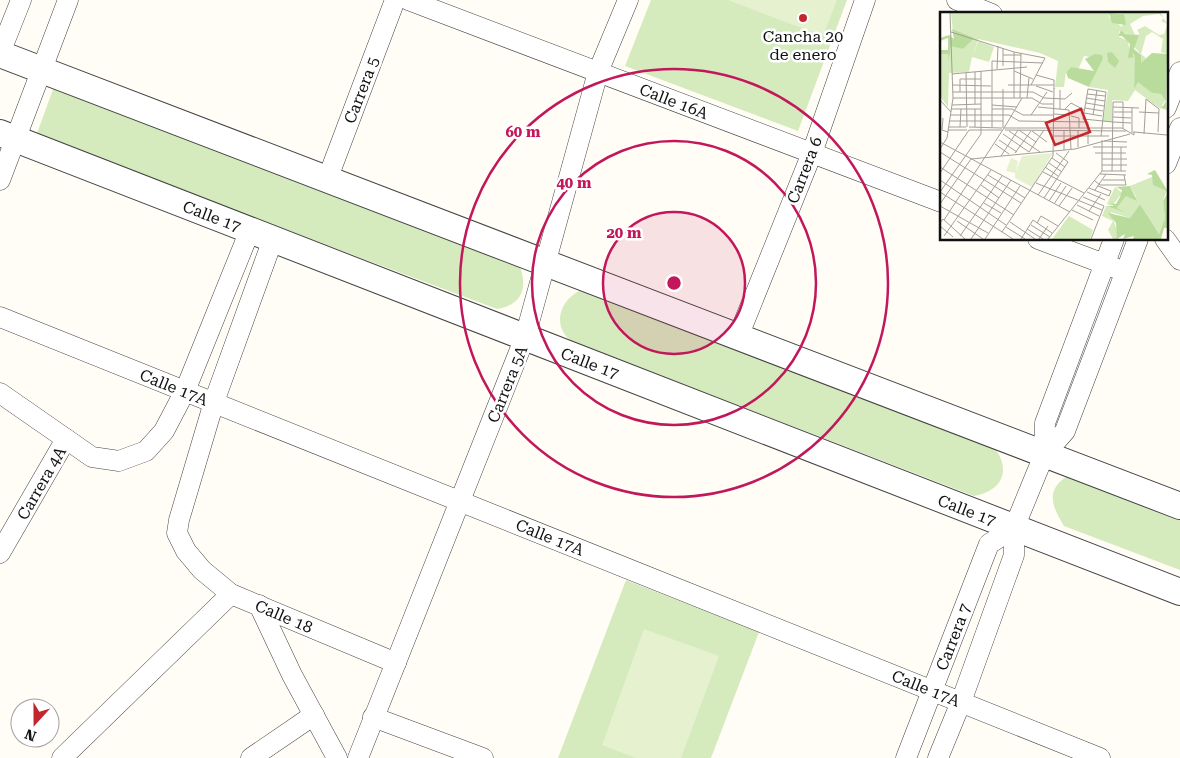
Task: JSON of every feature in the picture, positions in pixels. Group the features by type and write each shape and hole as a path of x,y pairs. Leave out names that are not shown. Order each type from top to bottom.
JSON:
{"street":[{"path":"21,0 0,54 1180,506"},
{"path":"0,180 8,136 42,70 68,0"},
{"name":"Carrera 5","path":"328,180 395,0"},
{"name":"Calle 16A","path":"408,0 940,202"},
{"name":"Carrera 5A","path":"358,758 525,337 598,72 628,0"},
{"name":"Carrera 6","path":"738,337 812,153 865,0"},
{"path":"956,0 987,12"},
{"path":"1168,102 1175,81"},
{"path":"1168,159 1180,128"},
{"name":"Calle 17","path":"8,136 1180,592"},
{"path":"0,394 92,457 119,461 146,451 164,431 261,235"},
{"path":"214,402 261,235"},
{"path":"1041,240 1125,272"},
{"name":"Carrera 7","path":"1044,455 1044,423 1114,240"},
{"name":"Carrera 7","path":"938,758 961,702 1014,555 1014,528 1044,455 1065,431 1138,240"},
{"path":"1165,240 1180,260"},
{"name":"Calle 17A","path":"0,317 1100,758"},
{"name":"Calle 18","path":"214,402 179,520 177,533 186,551 202,570 231,594 396,663"},
{"name":"Carrera 4A","path":"0,553 66,439"},
{"name":"Carrera 7","path":"906,758 989,544 1014,528"},
{"path":"62,758 231,594"},
{"path":"259,605 292,675 337,758"},
{"path":"251,758 314,715"},
{"path":"373,718 483,758"}],"green space":[{"path":"651,0 847,0 798,131 625,66"},
{"name":"Cancha 20 de enero","path":"728,0 837,0 823,36"},
{"path":"55,84 516,258 523,283 519,297 507,306 497,309 36,136"},
{"path":"581,290 993,446 1002,463 1003,471 1001,478 992,489 974,496 573,342 562,329 560,314 567,300"},
{"path":"1079,471 1180,509 1180,570 1064,526 1053,503 1054,491 1057,485 1064,479"},
{"path":"626,580 759,632 711,758 558,758"},
{"path":"644,629 719,656 681,758 636,758 602,745"}],"place":[{"name":"Cancha 20 de enero","path":"803,18"}]}
